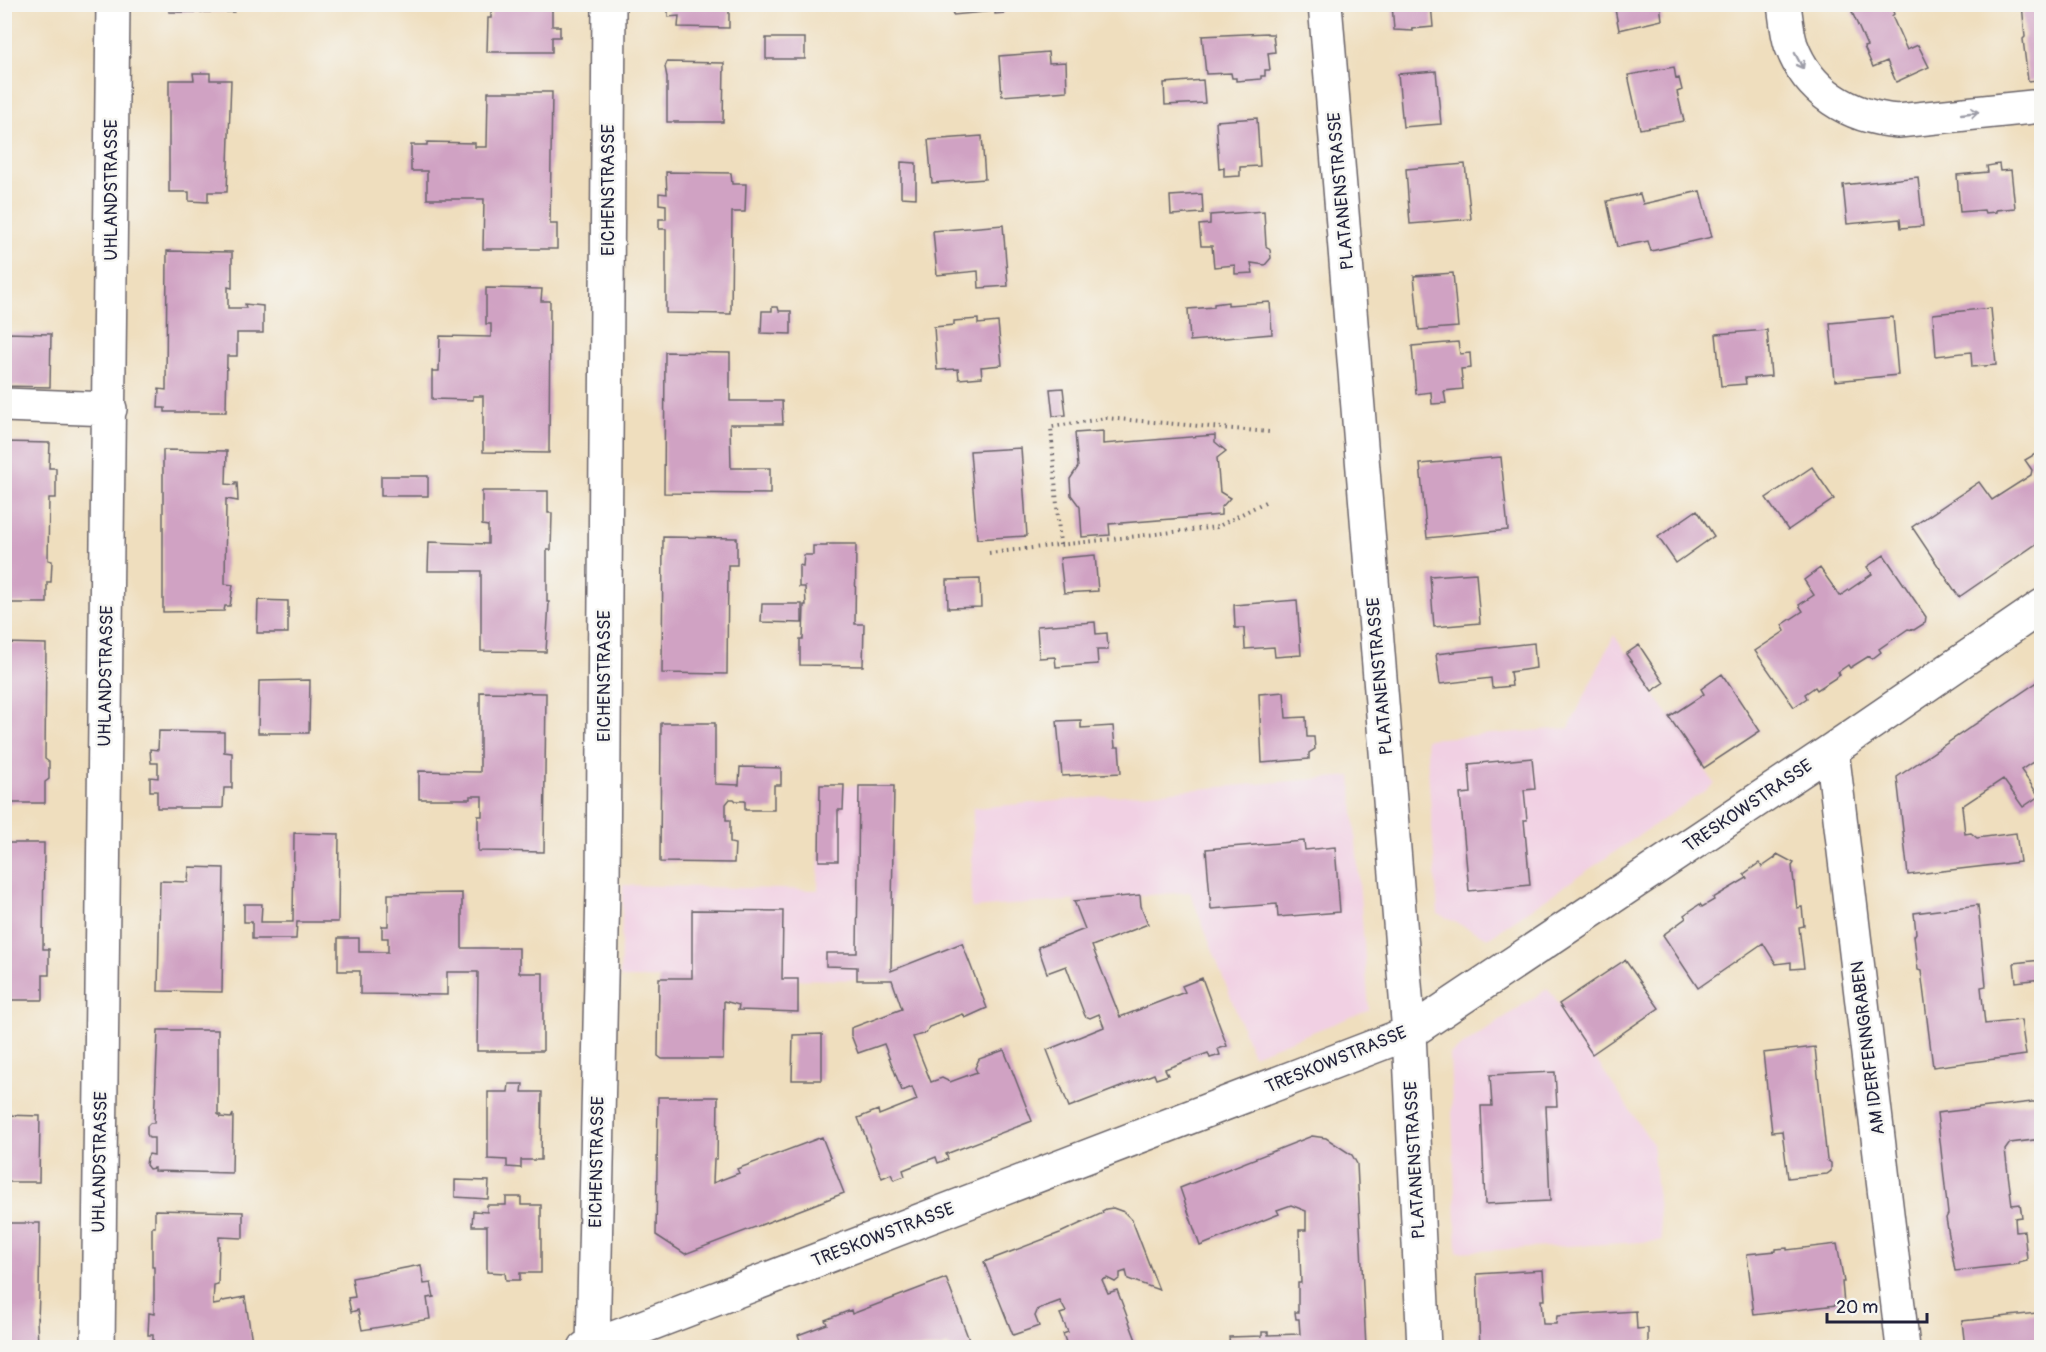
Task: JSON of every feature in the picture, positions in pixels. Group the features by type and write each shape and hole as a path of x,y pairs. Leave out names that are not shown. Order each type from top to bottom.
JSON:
{"street":[{"name":"UHLANDSTRASSE","path":"98,1347 113,4"},
{"name":"EICHENSTRASSE","path":"590,1347 603,875 609,4"},
{"name":"PLATANENSTRASSE","path":"1325,4 1409,1033 1424,1347"},
{"path":"1784,4 1790,43 1798,62 1821,91 1838,104 1860,114 1898,121 2042,106"},
{"path":"4,405 110,409"},
{"name":"TRESKOWSTRASSE","path":"590,1347 1409,1033 1832,750 2042,606"},
{"name":"AM IDERFENNGRABEN","path":"1832,750 1903,1347"}],"path":[{"path":"1060,544 1051,427 1106,418 1269,432"},
{"path":"989,553 1217,527 1266,501"}],"shaded area":[{"path":"1614,635 1715,784 1488,938 1438,914 1426,739 1569,728"},
{"path":"1351,776 1369,1010 1253,1055 1190,892 971,908 973,808"},
{"path":"820,785 894,786 892,980 620,978 623,885 818,890"},
{"path":"1548,988 1652,1143 1662,1241 1457,1252 1450,1054"}],"building":[{"path":"169,4 234,4 234,12 169,12"},
{"path":"491,4 552,4 552,26 560,26 560,37 552,37 552,52 487,52 488,18 491,18"},
{"path":"668,4 729,4 729,28 678,27 679,16 668,17"},
{"path":"952,4 1025,4 1026,9 995,14 995,11 953,15"},
{"path":"1392,4 1431,4 1433,27 1412,29 1413,31 1394,30"},
{"path":"1614,4 1660,4 1662,20 1619,30"},
{"path":"1869,4 1890,4 1894,14 1892,16 1907,50 1918,45 1929,67 1896,82 1887,61 1873,67 1864,47 1867,46 1852,12"},
{"path":"2022,4 2042,4 2042,87 2039,88 2038,80 2028,81"},
{"path":"1273,34 1275,52 1268,53 1270,70 1265,70 1265,76 1261,76 1261,79 1236,81 1236,78 1232,78 1231,73 1206,74 1202,36"},
{"path":"766,38 805,38 805,59 766,59"},
{"path":"1048,52 1049,63 1066,62 1067,91 1002,96 999,56"},
{"path":"667,62 724,63 723,122 667,122 665,67"},
{"path":"1674,67 1676,79 1679,78 1682,90 1677,92 1684,121 1640,129 1628,75"},
{"path":"1436,71 1441,124 1403,127 1398,74"},
{"path":"193,73 210,73 210,80 231,80 227,192 208,192 208,202 189,201 189,192 169,192 169,80 194,80"},
{"path":"1203,80 1205,103 1165,105 1164,83"},
{"path":"488,92 552,92 550,224 557,224 557,249 483,249 484,199 427,199 427,171 411,171 411,145 427,145 427,142 475,143 475,147 487,147"},
{"path":"1257,118 1260,166 1240,167 1240,176 1224,177 1224,168 1219,169 1216,121"},
{"path":"982,136 985,179 932,183 928,140"},
{"path":"901,162 916,163 916,198 901,197"},
{"path":"1465,164 1471,219 1410,224 1406,169"},
{"path":"1999,164 2000,171 2011,170 2015,208 1985,213 1984,210 1960,212 1957,175 1988,172 1987,166"},
{"path":"666,172 731,173 732,184 746,184 745,212 732,212 731,314 666,313 666,229 659,229 659,219 666,219 666,205 659,204 659,193 667,194"},
{"path":"1918,177 1923,226 1901,228 1900,219 1847,224 1843,185"},
{"path":"1700,191 1712,237 1651,251 1648,241 1617,247 1607,201 1640,194 1643,204"},
{"path":"1202,194 1203,213 1171,215 1170,196"},
{"path":"1264,211 1266,246 1270,250 1271,258 1265,265 1251,263 1253,273 1235,274 1235,265 1214,267 1212,246 1201,246 1199,225 1210,224 1210,215"},
{"path":"1003,225 1008,286 979,288 978,271 937,275 933,231"},
{"path":"167,251 232,252 232,288 228,287 228,308 246,308 245,304 263,306 263,333 237,333 237,356 227,356 226,412 165,412 165,408 158,408 159,389 166,390"},
{"path":"1453,273 1458,327 1419,330 1414,276"},
{"path":"486,288 542,289 541,301 550,301 549,453 483,452 483,396 473,396 473,400 432,399 432,371 439,371 440,336 491,337 491,324 486,324"},
{"path":"1228,302 1228,305 1270,302 1272,334 1190,341 1188,309 1214,307 1214,304"},
{"path":"772,307 778,307 779,311 791,311 791,334 761,333 762,311 772,311"},
{"path":"1991,308 1996,365 1972,367 1971,352 1936,356 1933,314"},
{"path":"1893,317 1898,375 1835,381 1830,323"},
{"path":"978,319 978,324 998,322 1002,365 981,367 982,377 959,379 958,369 937,370 934,327 954,325 954,321"},
{"path":"1767,330 1771,376 1745,378 1746,384 1721,386 1716,334"},
{"path":"4,333 51,334 50,387 4,386"},
{"path":"1458,342 1460,354 1470,353 1471,368 1461,369 1463,389 1444,391 1446,403 1432,404 1431,392 1416,394 1412,346"},
{"path":"665,352 730,353 730,401 782,401 783,424 730,424 731,468 770,468 770,494 664,493"},
{"path":"1063,388 1066,415 1053,416 1050,389"},
{"path":"1103,431 1103,444 1215,435 1215,442 1226,451 1217,458 1220,492 1230,498 1221,508 1221,515 1109,524 1110,535 1082,537 1080,507 1071,495 1070,479 1078,467 1075,433"},
{"path":"4,442 50,443 49,468 56,468 56,498 49,498 48,560 52,561 51,582 47,582 47,603 4,603"},
{"path":"1021,448 1027,536 977,539 970,451"},
{"path":"163,450 227,451 226,484 235,485 237,482 238,501 226,499 225,584 233,585 230,606 225,606 224,611 163,612"},
{"path":"2042,450 2042,540 1959,597 1912,527 1979,482 1992,500 2031,475 2032,470 2025,460"},
{"path":"1501,457 1508,530 1427,538 1420,464"},
{"path":"1812,467 1834,499 1788,530 1766,498"},
{"path":"381,476 428,476 428,496 381,496"},
{"path":"482,491 548,491 548,513 552,513 551,550 547,550 547,602 549,602 546,652 481,651 481,571 428,571 429,542 488,544 488,526 482,525"},
{"path":"1697,510 1714,536 1676,563 1658,537"},
{"path":"663,537 737,538 737,565 728,565 727,674 662,673"},
{"path":"827,544 856,544 855,624 864,624 863,666 800,665 800,639 803,639 804,605 806,605 805,587 799,587 799,565 803,566 804,555 813,555 813,546 827,546"},
{"path":"1095,555 1098,591 1064,593 1060,558"},
{"path":"1884,555 1926,617 1925,623 1914,630 1908,629 1879,649 1881,652 1872,659 1869,656 1850,668 1848,665 1838,672 1840,675 1817,690 1815,687 1805,694 1807,698 1794,707 1755,651 1785,631 1782,625 1803,611 1799,605 1814,595 1804,580 1820,568 1840,596 1872,574 1867,567"},
{"path":"1476,573 1480,623 1434,627 1430,576"},
{"path":"980,579 981,607 948,608 947,580"},
{"path":"258,600 288,601 288,633 257,633"},
{"path":"1297,600 1301,655 1275,657 1274,647 1245,649 1244,628 1235,628 1234,605"},
{"path":"762,604 802,604 802,623 761,622"},
{"path":"1095,622 1096,634 1107,633 1108,650 1097,650 1098,664 1056,667 1055,657 1039,658 1037,626"},
{"path":"5,643 46,644 45,759 49,762 49,779 45,782 45,803 5,803"},
{"path":"1534,643 1536,668 1510,672 1512,686 1492,688 1491,678 1440,684 1436,654"},
{"path":"1639,645 1664,683 1652,691 1626,654"},
{"path":"1722,674 1760,731 1704,768 1669,717 1704,694 1701,689"},
{"path":"2042,679 2042,756 2021,770 2039,796 2023,807 2003,779 1962,806 1965,834 1971,833 1977,838 2016,833 2020,862 1908,875 1897,777"},
{"path":"310,680 309,733 258,733 259,681"},
{"path":"480,692 546,693 544,852 478,851 478,816 482,816 482,796 470,796 470,799 419,799 419,771 480,772"},
{"path":"1284,692 1286,718 1306,717 1307,737 1314,737 1315,749 1309,753 1309,759 1262,763 1259,694"},
{"path":"1081,720 1081,728 1113,726 1115,747 1119,747 1121,773 1062,776 1057,721"},
{"path":"661,723 715,723 715,784 739,785 740,767 781,768 781,785 774,785 774,810 745,810 745,801 734,799 730,799 726,804 726,820 730,820 730,843 735,844 734,863 660,862"},
{"path":"159,731 224,732 224,752 232,753 232,788 224,788 223,808 157,808 157,791 150,791 150,777 158,778 158,763 151,763 150,749 158,750"},
{"path":"1532,758 1535,789 1524,790 1527,820 1524,820 1530,885 1469,891 1460,794 1471,793 1469,764"},
{"path":"820,785 844,785 843,810 838,810 838,861 819,861"},
{"path":"859,786 894,786 891,971 962,943 987,1008 965,1018 963,1014 929,1027 926,1033 913,1037 931,1082 942,1078 950,1082 977,1072 975,1068 979,1059 1004,1050 1032,1121 946,1154 948,1159 938,1163 936,1157 903,1170 905,1176 894,1180 891,1174 882,1178 858,1118 878,1110 879,1115 917,1100 912,1087 902,1091 884,1044 858,1053 851,1035 851,1028 902,1009 892,980 857,980 857,967 826,966 826,953 857,953"},
{"path":"294,833 339,834 338,922 297,922 296,939 252,939 252,922 244,922 244,904 262,904 261,922 293,922"},
{"path":"1304,841 1305,850 1335,847 1340,912 1278,917 1277,904 1211,909 1206,849"},
{"path":"5,843 44,843 43,949 49,949 49,975 43,975 43,1000 5,1000"},
{"path":"1777,854 1794,863 1792,866 1797,908 1802,907 1804,926 1799,927 1804,968 1791,969 1791,962 1776,964 1763,943 1698,988 1663,935 1686,918 1684,915 1700,904 1702,907 1714,900 1713,898 1747,878 1744,874 1759,863 1762,867"},
{"path":"189,867 224,868 222,992 158,991 160,881 188,882"},
{"path":"462,893 462,948 519,948 519,973 543,973 543,1051 477,1051 478,972 447,972 447,995 360,994 360,971 338,971 338,938 359,938 359,952 388,952 388,938 382,938 382,926 388,926 388,894"},
{"path":"1140,895 1141,906 1148,924 1092,946 1120,1017 1185,992 1182,986 1202,978 1227,1046 1218,1049 1220,1055 1210,1058 1208,1053 1165,1069 1168,1075 1156,1079 1154,1074 1069,1107 1047,1050 1104,1027 1099,1014 1090,1018 1085,1016 1066,966 1047,973 1038,947 1085,929 1074,901"},
{"path":"1978,905 1986,986 1981,987 1985,1024 2021,1020 2026,1055 1933,1067 1921,971 1918,970 1914,913"},
{"path":"692,910 783,911 782,979 798,979 798,1012 738,1010 739,1005 724,1001 723,1059 662,1059 658,1056 659,978 692,978"},
{"path":"1625,960 1659,1008 1592,1054 1559,1004"},
{"path":"2042,960 2042,979 2016,982 2014,963"},
{"path":"158,1030 218,1030 218,1115 231,1118 233,1114 232,1173 154,1171 154,1168 149,1169 146,1165 149,1154 154,1155 154,1138 149,1138 147,1126 154,1123"},
{"path":"822,1034 822,1080 792,1080 793,1035"},
{"path":"1815,1047 1827,1160 1831,1163 1831,1171 1827,1174 1788,1178 1782,1131 1772,1132 1763,1053"},
{"path":"1555,1072 1557,1106 1546,1106 1550,1201 1485,1204 1481,1106 1492,1106 1490,1075"},
{"path":"509,1084 523,1084 522,1092 542,1092 541,1160 521,1160 521,1168 507,1167 507,1160 488,1159 488,1092 508,1092"},
{"path":"658,1097 718,1097 717,1159 714,1159 713,1183 739,1173 737,1169 822,1137 844,1193 685,1254 656,1235"},
{"path":"2042,1101 2042,1139 2010,1143 2005,1150 2012,1205 2020,1204 2022,1217 2015,1218 2016,1232 2024,1231 2027,1260 2019,1264 1955,1271 1946,1218 1948,1214 1937,1113"},
{"path":"4,1115 40,1116 39,1182 4,1182"},
{"path":"1312,1136 1326,1138 1352,1155 1357,1164 1366,1348 1230,1348 1229,1337 1262,1336 1262,1332 1268,1332 1268,1335 1300,1334 1299,1319 1296,1319 1295,1312 1298,1312 1298,1283 1301,1283 1299,1230 1306,1230 1306,1211 1291,1205 1277,1210 1279,1214 1200,1246 1180,1188"},
{"path":"455,1180 489,1181 488,1199 455,1197"},
{"path":"506,1197 521,1197 521,1205 541,1205 541,1273 520,1273 520,1280 506,1280 505,1273 487,1272 487,1226 472,1226 473,1211 487,1212 487,1205 506,1205"},
{"path":"1113,1208 1124,1212 1132,1220 1159,1290 1128,1279 1126,1271 1120,1273 1120,1278 1115,1282 1107,1278 1102,1280 1108,1293 1117,1290 1139,1348 1068,1348 1063,1334 1068,1332 1060,1314 1066,1312 1060,1301 1038,1309 1035,1316 1039,1326 1013,1335 984,1262 1060,1233 1103,1213 1102,1211 1106,1209"},
{"path":"155,1210 243,1212 243,1238 219,1237 218,1284 214,1285 213,1305 245,1297 253,1348 153,1348 153,1335 148,1335 149,1313 154,1314 152,1227 155,1227"},
{"path":"4,1223 40,1223 38,1348 4,1348"},
{"path":"1837,1244 1844,1282 1842,1282 1844,1304 1754,1315 1747,1254"},
{"path":"421,1265 424,1284 431,1283 434,1297 427,1298 430,1319 362,1330 358,1310 351,1312 348,1298 355,1297 352,1278"},
{"path":"1543,1270 1545,1300 1541,1300 1543,1324 1556,1324 1557,1316 1636,1311 1637,1329 1648,1328 1648,1344 1626,1346 1626,1348 1480,1348 1477,1274"},
{"path":"946,1278 972,1348 949,1348 948,1345 940,1348 803,1348 798,1335 827,1324 825,1320 851,1310 852,1314"},
{"path":"2037,1313 2041,1348 1965,1348 1962,1321"}]}
